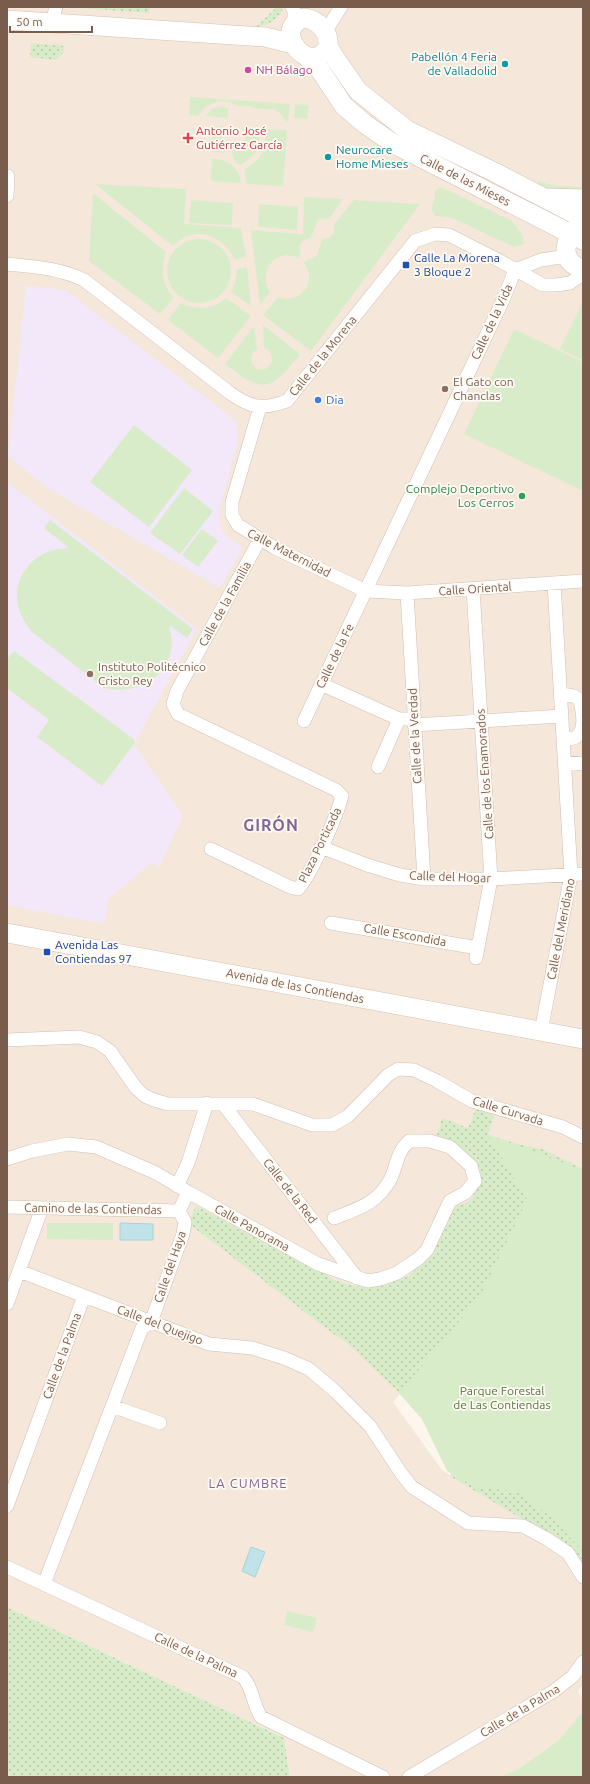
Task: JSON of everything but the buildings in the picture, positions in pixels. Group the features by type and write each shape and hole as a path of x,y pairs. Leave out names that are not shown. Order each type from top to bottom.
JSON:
{"street":[{"path":"297,22 299,52 307,57 314,58 320,56 324,53 326,39 341,7"},
{"path":"7,20 54,15 265,37 297,22 318,23 326,39"},
{"name":"Calle de las Mieses","path":"326,39 334,58 358,92 407,130 583,218"},
{"name":"Calle de las Mieses","path":"307,57 320,70 344,106 376,132 394,144 525,211 574,239 577,267 583,269"},
{"path":"7,196 8,176"},
{"path":"543,198 583,199"},
{"name":"Calle de la Morena","path":"7,264 54,269 84,280 230,393 244,403 260,407 273,406 287,401 415,241 435,234 449,235 543,285 570,283 583,274"},
{"name":"Calle de la Morena","path":"515,270 535,262 551,258 574,239"},
{"name":"Calle de la Morena","path":"500,261 535,262"},
{"name":"Calle de la Vida","path":"366,591 503,300 515,270"},
{"name":"Calle Maternidad","path":"260,407 232,502 232,515 238,525 260,539 366,591"},
{"name":"Calle de la Familia","path":"260,539 177,691 173,704 178,714 283,766"},
{"name":"Calle Oriental","path":"366,591 407,593 583,581"},
{"name":"Calle del Meridiano","path":"543,1021 577,875 565,762 554,583"},
{"name":"Calle de los Enamorados","path":"473,589 491,879 477,953"},
{"name":"Calle de la Fe","path":"304,721 366,591"},
{"name":"Calle de la Verdad","path":"407,593 424,879"},
{"path":"322,684 399,719 414,722 481,722 562,716"},
{"path":"561,694 574,696 580,700 583,715 582,728 577,736 564,740"},
{"path":"378,767 399,719"},
{"path":"565,762 583,764"},
{"name":"Plaza Porticada","path":"211,849 290,887 298,889 304,883 342,796 336,790 283,766"},
{"name":"Calle del Hogar","path":"321,847 374,867 400,875 424,879 491,879 577,875"},
{"name":"Avenida de las Contiendas","path":"7,923 178,953 583,1029"},
{"name":"Calle Escondida","path":"331,923 477,953"},
{"name":"Avenida de las Contiendas","path":"7,933 583,1039"},
{"name":"Calle Curvada","path":"7,1040 79,1037 97,1042 110,1051 136,1088 145,1096 168,1104 253,1104 312,1125 332,1125 348,1116 388,1075 398,1070 414,1070 472,1101 563,1127 583,1137"},
{"path":"179,1211 188,1163 207,1103"},
{"name":"Calle de la Red","path":"223,1104 357,1278"},
{"name":"Calle Panorama","path":"7,1159 32,1151 68,1144 96,1147 156,1173 318,1264 357,1278 368,1280 380,1279 397,1273 418,1259 427,1250 450,1201 465,1193 475,1181 471,1166 450,1147 430,1141 409,1141 401,1149 390,1180 378,1195 367,1205 334,1218"},
{"name":"Camino de las Contiendas","path":"7,1208 179,1211"},
{"path":"7,1304 42,1208"},
{"name":"Calle del Haya","path":"44,1584 142,1328 151,1322 183,1234 185,1222 179,1211"},
{"path":"318,1264 323,1264 331,1260 333,1248"},
{"name":"Calle del Quejigo","path":"19,1271 209,1344 252,1348 284,1358 309,1369 336,1392 370,1426 412,1487 468,1523 523,1526 547,1539 568,1553 581,1574"},
{"name":"Calle de la Palma","path":"7,1506 84,1296"},
{"path":"112,1406 160,1423"},
{"name":"Calle de la Palma","path":"7,1567 243,1677 248,1683 256,1710 261,1718 384,1777"},
{"name":"Calle de la Palma","path":"408,1777 554,1691 573,1676 583,1662"}],"shaded area":[{"path":"7,7 583,7 583,1170 508,1258 393,1402 442,1470 559,1541 583,1569 583,1685 578,1691 583,1700 583,1711 559,1740 520,1768 500,1777 290,1777 284,1738 7,1607"},
{"path":"26,286 65,290 236,421 238,441 219,510 219,520 223,532 230,539 241,546 242,549 220,588 49,489 8,456"},
{"name":"Instituto Politécnico Cristo Rey","path":"7,482 197,629 134,744 183,816 159,867 151,863 108,899 104,924 7,905"}],"green space":[{"path":"67,7 150,7 149,13"},
{"path":"277,7 283,7 276,19 255,28"},
{"path":"31,43 65,46 64,52 55,60 30,57"},
{"path":"190,97 290,104 288,121 286,121 279,112 273,109 258,109 218,101 205,107 198,116 189,115"},
{"path":"295,104 309,105 307,119 294,118"},
{"path":"222,106 228,109 228,118 206,116 212,109"},
{"path":"213,126 225,127 221,134 225,142 228,144 225,153 212,152"},
{"path":"244,128 258,129 259,146 254,154 241,165 236,163 232,154 233,149 245,138"},
{"path":"263,129 287,130 283,186 247,184 244,170 262,153 266,142"},
{"path":"212,159 222,160 232,165 238,173 241,183 211,181"},
{"path":"538,182 560,186 583,187 583,195 562,193 536,187"},
{"path":"95,184 186,189 184,224 241,228 246,257 235,260 230,251 223,244 215,238 207,235 190,235 181,239 173,246"},
{"path":"441,187 512,221 522,234 524,244 514,247 452,218 435,216 431,208 435,198 435,191"},
{"path":"93,193 166,252 163,264 164,282 174,297 160,314 89,261"},
{"path":"304,197 343,199 329,219 323,218 317,221 310,238 302,241 299,247 301,254 298,258 290,255 283,256 271,263 267,270 266,277 270,292 260,305 251,230 303,234"},
{"path":"191,200 233,203 232,225 189,223"},
{"path":"354,200 420,204 311,351 263,315 278,297 286,299 293,298 300,295 304,290 308,284 309,277 308,270 304,263 308,259 315,257 323,239 329,238 333,235 334,224"},
{"path":"259,204 298,207 297,230 258,227"},
{"path":"199,239 217,245 225,253 231,271 225,289 217,297 199,303 181,297 173,289 167,271 173,253 181,245"},
{"path":"247,267 251,306 231,292 235,282 237,269"},
{"path":"226,298 251,316 218,358 168,320 181,303 187,306 204,308 215,305"},
{"path":"583,301 583,360 560,349"},
{"path":"263,325 300,354 290,367 273,382 258,384 238,374 225,364 254,326 257,349 252,354 251,362 257,369 266,368 269,366 272,358 271,354 264,348"},
{"path":"514,329 583,362 583,491 464,434"},
{"path":"134,425 192,470 149,527 90,482"},
{"path":"184,488 213,511 180,554 150,533"},
{"path":"50,520 193,629 187,638 169,625 172,644 168,661 155,677 146,683 126,689 115,690 104,688 31,631 26,624 21,615 17,602 17,589 19,581 27,567 39,556 56,549 69,548 44,528"},
{"path":"202,529 218,541 198,567 182,555"},
{"path":"14,651 135,740 134,744 102,786 37,737 49,720 7,688 7,659"},
{"name":"Parque Forestal de Las Contiendas","path":"476,1109 494,1116 488,1135 525,1146 542,1149 583,1169 583,1569 559,1541 450,1476 452,1472 422,1419 399,1393 365,1360 344,1340 335,1335 188,1223 196,1206 337,1281 350,1285 363,1287 373,1286 409,1276 434,1249 455,1206 466,1203 472,1198 480,1183 480,1172 456,1145 436,1138 442,1118 468,1128"},
{"name":"Parque Forestal de Las Contiendas","path":"488,1135 583,1170 583,1552 552,1518 518,1492 475,1487 447,1471 422,1419 399,1393 480,1296 527,1200"},
{"path":"47,1223 113,1223 113,1240 47,1239"},
{"path":"7,1607 284,1738 290,1777 7,1777"},
{"path":"287,1611 317,1618 313,1632 284,1625"},
{"path":"583,1711 583,1777 500,1777 520,1768 559,1740"}],"water":[{"path":"120,1223 153,1224 153,1240 120,1240"},
{"path":"251,1547 265,1552 255,1577 242,1571"}],"place":[{"name":"Pabellón 4 Feria de Valladolid","path":"505,64"},
{"name":"NH Bálago","path":"248,70"},
{"name":"Antonio José Gutiérrez García","path":"188,138"},
{"name":"Neurocare Home Mieses","path":"328,157"},
{"name":"Calle La Morena 3 Bloque 2","path":"406,265"},
{"name":"El Gato con Chanclas","path":"445,389"},
{"name":"Dia","path":"318,400"},
{"name":"Complejo Deportivo Los Cerros","path":"522,496"},
{"name":"Instituto Politécnico Cristo Rey","path":"90,674"},
{"name":"Avenida Las Contiendas 97","path":"47,952"}],"district":[{"name":"GIRÓN","path":"271,825"},
{"name":"LA CUMBRE","path":"248,1483"}]}
